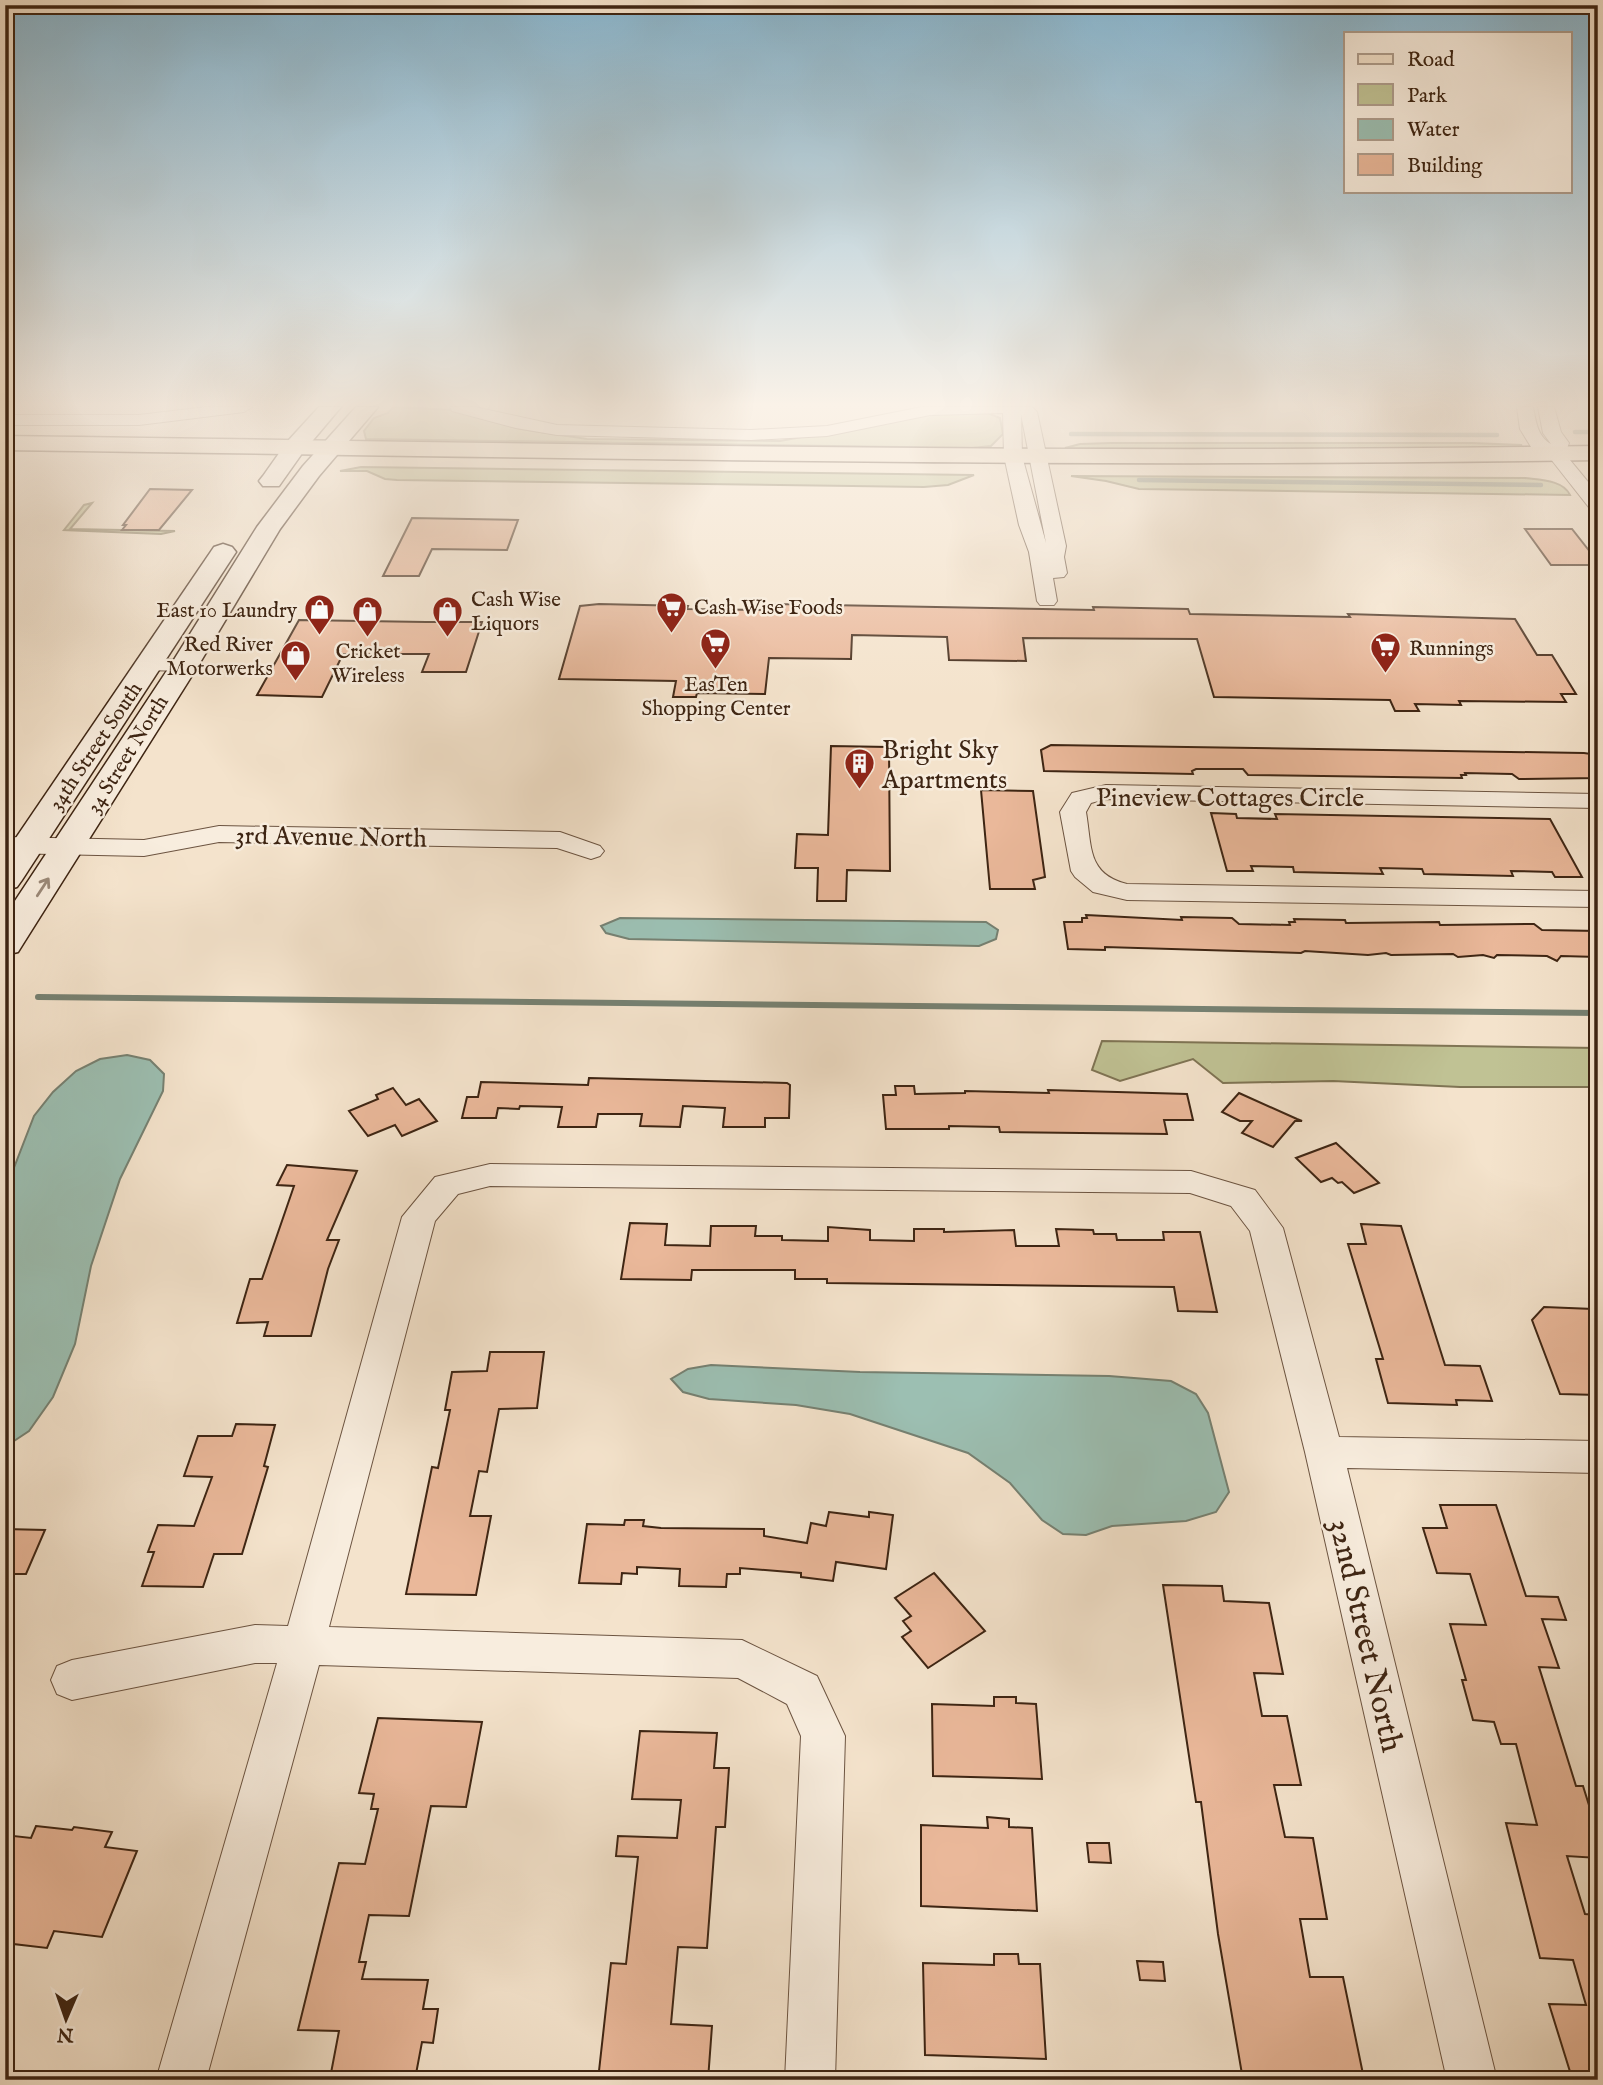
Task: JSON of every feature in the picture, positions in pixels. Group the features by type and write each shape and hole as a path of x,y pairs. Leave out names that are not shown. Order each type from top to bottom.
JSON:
{"main road":[{"name":"34 Street North","path":"5,944 184,666 269,527 287,504"},
{"name":"34th Street South","path":"5,880 17,845 148,665 239,527"}],"street":[{"path":"1024,504 1055,601 1056,546 1048,504"},
{"path":"148,665 184,666"},
{"name":"Pineview Cottages Circle","path":"1598,801 1106,792 1081,799 1073,812 1084,871 1102,886 1127,892 1598,899"},
{"name":"3rd Avenue North","path":"17,845 144,848 219,834 560,840 591,851"},
{"name":"32nd Street North","path":"303,1645 419,1217 447,1185 490,1175 1191,1182 1243,1198 1266,1228 1324,1452 1472,2080"},
{"path":"1324,1452 1598,1457"},
{"path":"72,1680 255,1644 742,1659 802,1690 823,1736 810,2080"},
{"path":"181,2080 303,1645"}],"green space":[{"path":"91,504 70,529 175,531 161,534 64,530 84,505"},
{"path":"1102,1041 1598,1048 1598,1087 1460,1087 1333,1081 1223,1083 1193,1059 1120,1081 1092,1070"}],"water":[{"path":"620,918 986,922 998,930 996,939 979,946 629,939 606,933 601,926"},
{"path":"127,1055 150,1060 164,1074 163,1091 120,1179 91,1266 75,1344 53,1397 29,1431 5,1447 5,1191 34,1116 53,1092 76,1071 100,1059"},
{"path":"711,1365 860,1372 1109,1376 1171,1381 1196,1394 1208,1413 1229,1492 1216,1512 1186,1521 1112,1526 1086,1535 1063,1534 1042,1520 1010,1483 968,1453 850,1414 796,1405 709,1399 683,1392 671,1379 688,1369"}],"building":[{"path":"139,504 180,504 159,530 122,530 126,525 123,525"},
{"path":"412,518 518,520 507,550 432,549 419,576 383,576"},
{"path":"1525,529 1572,529 1598,565 1551,565"},
{"path":"599,604 773,610 773,604 1094,610 1093,607 1188,609 1190,614 1350,617 1348,614 1515,619 1537,655 1552,655 1576,694 1561,694 1566,702 1459,701 1461,705 1415,704 1419,711 1395,711 1390,700 1214,697 1197,639 1023,638 1026,661 949,660 947,637 852,635 851,659 769,658 765,694 697,693 696,697 673,697 676,681 559,679 580,606"},
{"path":"299,620 482,622 466,672 422,672 429,654 343,654 322,697 257,695"},
{"path":"1051,745 1584,753 1598,755 1598,778 1519,779 1512,774 1465,773 1466,775 1461,775 1462,778 1248,775 1243,769 1196,769 1192,771 1193,774 1044,771 1041,750"},
{"name":"Bright Sky Apartments","path":"831,746 889,747 890,871 847,870 846,901 817,901 818,868 795,868 797,834 828,835"},
{"path":"981,790 1033,791 1045,877 1033,880 1035,889 990,889"},
{"path":"1211,813 1236,814 1237,818 1277,819 1275,814 1550,819 1582,877 1555,877 1552,872 1511,871 1513,876 1424,874 1422,869 1380,868 1383,874 1294,872 1293,867 1251,866 1253,871 1227,871"},
{"path":"1086,915 1182,920 1181,917 1232,918 1239,924 1290,925 1289,922 1295,922 1294,919 1345,920 1346,923 1439,922 1440,925 1534,924 1542,930 1598,931 1598,957 1561,956 1557,961 1547,956 1497,955 1494,958 1483,955 1458,957 1453,954 1368,955 1105,947 1105,950 1068,949 1064,922 1082,922 1082,918 1087,918"},
{"path":"589,1078 787,1083 790,1085 789,1118 765,1118 765,1127 723,1127 725,1108 683,1106 680,1127 640,1126 642,1114 598,1114 596,1127 558,1127 562,1107 520,1106 519,1109 498,1108 496,1118 462,1118 467,1097 478,1097 481,1082 588,1085"},
{"path":"895,1086 914,1086 915,1094 965,1091 1049,1093 1048,1090 1187,1094 1193,1120 1164,1120 1167,1134 1000,1132 999,1127 949,1126 949,1129 886,1129 883,1095 896,1095"},
{"path":"393,1088 406,1105 419,1099 437,1121 402,1136 395,1125 368,1136 349,1111 378,1099 376,1095"},
{"path":"1239,1093 1302,1121 1295,1121 1273,1147 1242,1133 1252,1121 1240,1121 1222,1112"},
{"path":"1336,1143 1379,1183 1354,1193 1342,1182 1338,1183 1332,1178 1321,1182 1296,1158"},
{"path":"287,1165 357,1171 327,1240 339,1240 328,1269 311,1336 264,1336 268,1322 237,1323 250,1279 262,1279 294,1186 277,1185"},
{"path":"630,1223 667,1224 665,1245 710,1246 711,1226 756,1226 755,1236 782,1236 782,1240 828,1241 828,1227 870,1230 870,1240 914,1241 914,1229 944,1229 944,1232 1014,1230 1016,1246 1059,1246 1056,1229 1116,1234 1117,1240 1164,1240 1163,1232 1200,1232 1217,1312 1178,1311 1174,1287 827,1283 827,1279 795,1279 795,1270 692,1270 691,1280 621,1279"},
{"path":"1361,1224 1401,1226 1445,1365 1480,1366 1492,1401 1456,1400 1457,1405 1388,1403 1376,1359 1383,1359 1348,1244 1366,1244"},
{"path":"1544,1307 1593,1309 1598,1319 1598,1395 1560,1394 1532,1320"},
{"path":"490,1352 544,1352 537,1408 499,1409 487,1472 479,1471 470,1516 491,1516 476,1595 406,1594 432,1467 438,1468 450,1410 445,1410 452,1372 487,1371"},
{"path":"236,1424 275,1425 264,1466 268,1467 242,1554 214,1554 203,1587 142,1586 154,1552 148,1552 158,1525 194,1526 212,1477 184,1476 198,1436 232,1436"},
{"path":"1440,1505 1496,1505 1526,1596 1558,1597 1566,1620 1542,1619 1559,1668 1539,1667 1576,1786 1583,1786 1598,1834 1598,1858 1567,1856 1585,1914 1598,1915 1598,2079 1572,2078 1549,2004 1586,2005 1573,1960 1540,1958 1506,1823 1537,1825 1516,1744 1501,1744 1494,1722 1473,1720 1462,1680 1466,1680 1450,1624 1486,1625 1470,1574 1437,1573 1423,1528 1447,1528"},
{"path":"829,1512 869,1517 869,1512 893,1515 886,1569 836,1562 833,1581 801,1577 801,1573 740,1568 740,1574 727,1574 726,1587 679,1586 680,1569 637,1567 637,1574 622,1573 621,1584 579,1583 587,1524 624,1525 625,1520 644,1520 643,1526 661,1528 764,1529 764,1536 807,1543 811,1523 826,1526"},
{"path":"5,1529 45,1530 26,1574 5,1574"},
{"path":"934,1573 985,1631 928,1668 902,1637 911,1631 903,1621 911,1616 895,1598"},
{"path":"1163,1585 1222,1586 1224,1601 1269,1603 1283,1674 1254,1673 1262,1716 1287,1716 1301,1785 1274,1785 1285,1837 1313,1838 1327,1919 1300,1919 1310,1977 1343,1977 1363,2074 1331,2072 1332,2080 1243,2080 1218,1934 1201,1802 1196,1802"},
{"path":"994,1697 1016,1697 1016,1703 1036,1704 1042,1779 933,1776 932,1704 994,1706"},
{"path":"378,1718 482,1722 466,1807 431,1806 409,1916 369,1915 359,1962 366,1962 362,1979 428,1980 423,2009 438,2009 433,2043 422,2042 416,2074 331,2073 339,2031 298,2030 339,1863 365,1864 378,1809 371,1809 374,1794 359,1793"},
{"path":"640,1731 717,1733 714,1768 729,1768 725,1827 716,1827 707,1948 678,1947 671,2024 712,2026 708,2080 598,2080 611,1963 626,1964 638,1857 616,1856 618,1836 677,1838 681,1800 632,1799"},
{"path":"987,1817 1009,1819 1009,1827 1032,1828 1037,1911 921,1906 921,1825 988,1828"},
{"path":"36,1826 112,1832 105,1847 137,1851 102,1937 54,1931 47,1948 5,1943 5,1835 31,1838"},
{"path":"1087,1843 1109,1843 1111,1863 1089,1862"},
{"path":"994,1954 1018,1954 1019,1964 1040,1964 1046,2059 925,2055 923,1963 994,1965"},
{"path":"1137,1961 1163,1962 1165,1981 1140,1980"}],"waterway":[{"path":"38,997 1598,1013"}],"place":[{"name":"Cash Wise Foods","path":"671,634"},
{"name":"East 10 Laundry","path":"320,637"},
{"name":"Cricket Wireless","path":"368,638"},
{"name":"Cash Wise Liquors","path":"448,638"},
{"name":"EasTen Shopping Center","path":"716,671"},
{"name":"Runnings","path":"1386,675"},
{"name":"Red River Motorwerks","path":"296,683"},
{"name":"Bright Sky Apartments","path":"859,791"}]}
